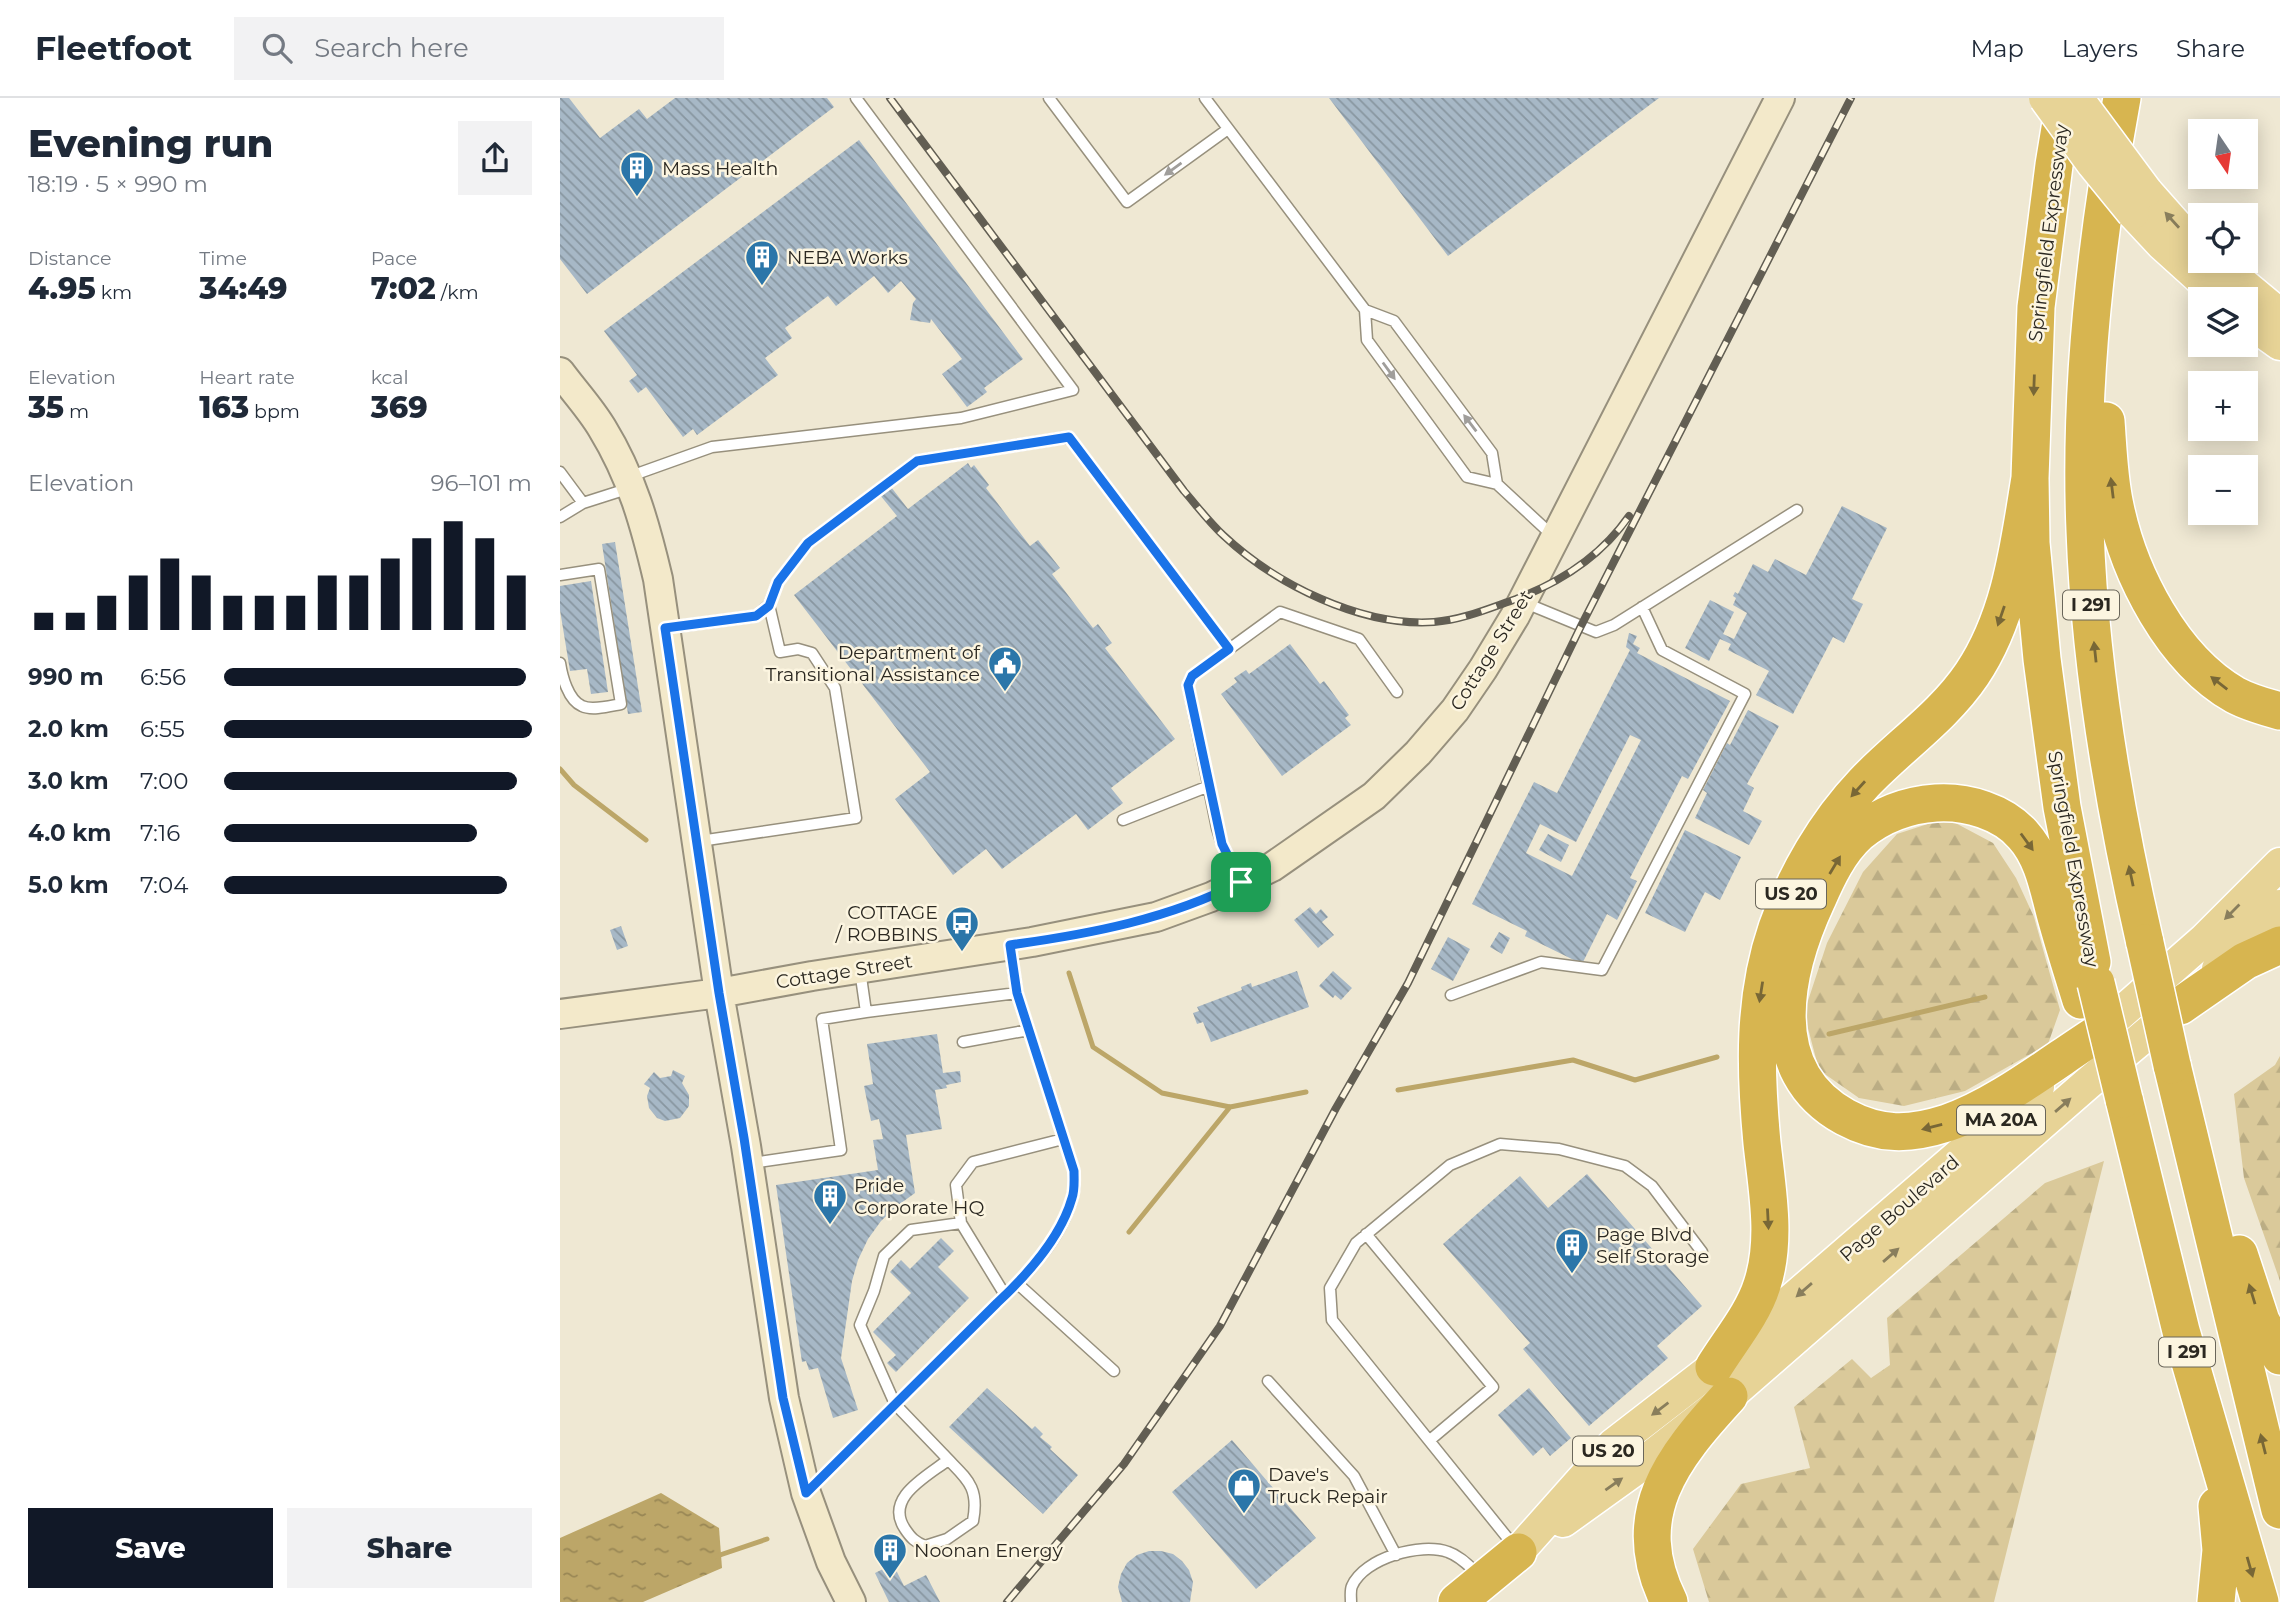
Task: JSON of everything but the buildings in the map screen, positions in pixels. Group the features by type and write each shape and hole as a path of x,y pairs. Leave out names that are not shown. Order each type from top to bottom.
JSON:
{"highway":[{"name":"Springfield Expressway","path":"2065,98 2036,307 2030,478 2031,543 2044,673 2089,991 2166,1275 2260,1602"},
{"name":"I 291","path":"2122,98 2097,263 2085,439 2087,564 2110,766 2145,943 2280,1510"},
{"path":"2097,263 2112,490 2138,579 2162,619 2199,668 2234,695 2280,711"},
{"name":"US 20","path":"1721,1382 1762,1287 1767,1266 1769,1225 1758,1103 1756,1038 1761,989 1776,930 1805,866 1848,801 1945,707 1975,668 1998,625 2009,592 2030,478"},
{"path":"2089,991 2068,961 2045,876 2023,835 2004,820 1973,807 1947,803 1910,806 1885,816 1858,834 1845,849 1824,884 1801,940 1789,986 1786,1022 1796,1066 1819,1098 1856,1123 1883,1132 1898,1133 1950,1122 1985,1107 2097,1034"},
{"name":"US 20","path":"2180,1006 2245,961 2280,944"},
{"path":"2172,1065 2223,1204 2257,1309 2280,1356"},
{"path":"2188,1353 2219,1515 2221,1550 2217,1602"},
{"path":"1669,1602 1660,1582 1653,1545 1652,1530 1659,1494 1677,1457 1702,1426 1721,1382"},
{"name":"Page Boulevard","path":"1470,1591 1518,1552"}],"main road":[{"name":"Cottage Street","path":"560,1014 719,993 1010,945 1156,917 1211,897 1272,867 1374,796 1418,753 1455,710 1523,601 1780,98"},
{"path":"2045,98 2093,164 2188,238"},
{"path":"2077,98 2162,244 2209,287"},
{"path":"2229,273 2280,315"},
{"path":"2258,328 2280,344"},
{"path":"560,372 603,429 630,482 642,513 658,579 719,993 748,1163 783,1398 806,1493 831,1562 851,1602"},
{"name":"Page Boulevard","path":"1518,1552 1634,1470 1721,1382 1978,1140 2204,940 2280,864"},
{"name":"Page Boulevard","path":"1721,1382 2180,1006 2280,906"}],"lane":[{"path":"560,517 583,503 712,447 961,418 1073,390 856,98"},
{"path":"1049,98 1127,202 1228,129"},
{"path":"1205,98 1365,310 1394,321 1492,453 1497,484"},
{"path":"1365,310 1367,340 1467,477 1497,484 1555,538"},
{"path":"665,628 756,616 769,606 778,582 808,543 917,461 1069,437 1229,649"},
{"path":"560,472 583,503"},
{"path":"1523,601 1596,632 1614,625 1797,510"},
{"path":"560,575 599,569 621,704 592,708 581,706 572,697 562,677 560,663"},
{"path":"696,841 856,818 835,688 812,653 798,649 780,652 769,606"},
{"path":"1451,995 1541,962 1602,970 1745,694 1662,650 1642,607"},
{"path":"1241,882 1222,844 1188,685 1192,676 1280,612 1359,639 1397,692"},
{"path":"1123,820 1209,786"},
{"path":"806,1493 1018,1284 1063,1222 1073,1196 1074,1171 1017,993 1010,945"},
{"path":"859,969 866,1013"},
{"path":"748,1163 841,1150 822,1019 1017,993"},
{"path":"963,1042 1029,1030"},
{"path":"1001,1299 961,1223 957,1185 973,1161 1063,1139"},
{"path":"1518,1552 1332,1320 1331,1288 1356,1243 1450,1164 1500,1144 1559,1149 1625,1166 1652,1186 1702,1251"},
{"path":"948,1460 913,1486 899,1505 897,1518 914,1542 925,1546 947,1539 973,1521 977,1503 972,1486 948,1460 895,1404 860,1325 884,1256 911,1230 961,1223"},
{"path":"1366,1234 1493,1387 1430,1440"},
{"path":"1018,1284 1114,1371"},
{"path":"1268,1381 1354,1476 1396,1555"},
{"path":"1351,1602 1351,1587 1360,1575 1384,1558 1426,1549 1447,1551 1462,1559 1470,1591"}],"green space":[{"path":"1946,818 1993,843 2016,878 2034,917 2060,1010 2048,1044 1965,1091 1904,1106 1859,1098 1819,1070 1804,1013 1827,943 1863,872 1897,834"},
{"path":"2280,1056 2280,1281 2244,1178 2234,1094 2275,1065"},
{"path":"2104,1161 1994,1602 1709,1602 1693,1549 1741,1484 1810,1468 1794,1407 1852,1359 1871,1378 1890,1365 1887,1318 2045,1183"}],"water":[{"path":"661,1493 719,1528 722,1568 643,1602 560,1602 560,1538"}],"waterway":[{"path":"560,769 574,785 646,840"},
{"path":"1069,973 1093,1047 1162,1093 1230,1107 1306,1092"},
{"path":"1829,1034 1985,997"},
{"path":"1398,1090 1573,1060 1635,1080 1717,1057"},
{"path":"1129,1232 1230,1107"},
{"path":"714,1557 767,1539"}],"railway":[{"path":"890,98 1184,491 1223,535 1244,553 1293,585 1349,610 1378,617 1406,622 1455,619 1516,599 1564,576 1593,555 1629,516"},
{"path":"1007,1602 1124,1464 1220,1326 1336,1108 1408,983 1581,626 1851,98"}],"place":[{"name":"Mass Health","path":"637,198"},
{"name":"NEBA Works","path":"762,287"},
{"name":"Department of Transitional Assistance","path":"1005,693"},
{"name":"COTTAGE / ROBBINS","path":"962,953"},
{"name":"Pride Corporate HQ","path":"830,1226"},
{"name":"Page Blvd Self Storage","path":"1572,1275"},
{"name":"Dave's Truck Repair","path":"1244,1515"},
{"name":"Noonan Energy","path":"890,1580"}],"route":[{"path":"1069,437 1229,649 1192,676 1188,685 1217,828 1241,882 1211,897 1156,917 1010,945 1017,993 1074,1171 1073,1196 1063,1222 1022,1280 806,1493 783,1398 665,628 756,616 769,606 778,582 808,543 917,461 1069,437"}]}
